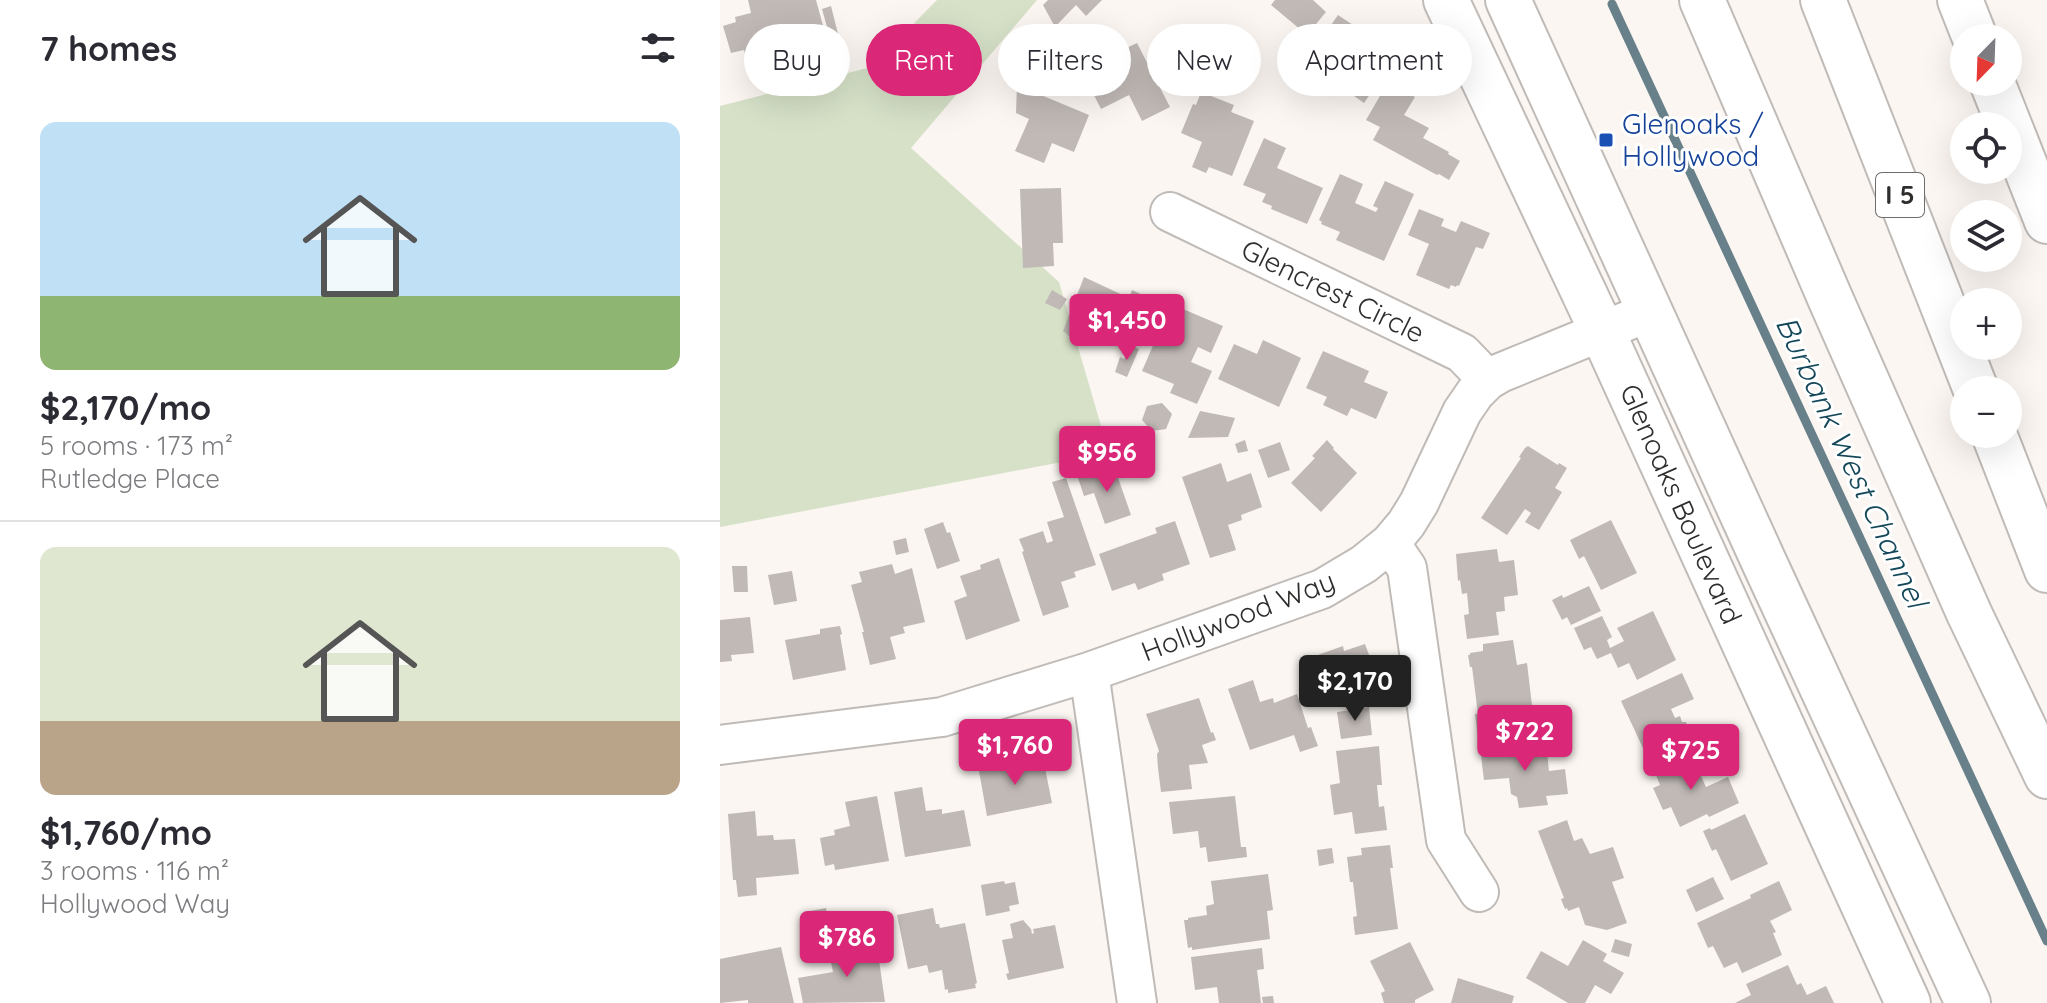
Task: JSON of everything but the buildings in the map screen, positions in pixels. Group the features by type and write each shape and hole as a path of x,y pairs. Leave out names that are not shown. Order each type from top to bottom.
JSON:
{"main road":[{"path":"1685,0 1719,41"},
{"path":"1702,0 1963,598 2047,776"},
{"name":"I 5","path":"1823,0 1971,376"},
{"path":"1960,0 1969,24"},
{"path":"1448,2 1518,3"},
{"name":"Glenoaks Boulevard","path":"1448,2 1602,331 1908,1003"},
{"name":"Glenoaks Boulevard","path":"1518,3 1649,312 1968,1003"},
{"path":"1998,96 2047,221"},
{"path":"1999,448 2047,570"},
{"path":"1859,896 1908,874"}],"street":[{"name":"Glencrest Circle","path":"1170,212 1462,353 1488,380"},
{"name":"Hollywood Way","path":"720,745 942,717 1089,672 1322,589 1364,564 1390,543 1406,524 1462,412 1488,380 1649,312"},
{"path":"1390,543 1407,568 1446,840 1479,892"},
{"path":"1089,672 1137,1003"}],"green space":[{"path":"937,0 1037,0 1017,24 998,24 998,46 982,65 982,24 913,24"},
{"path":"866,68 866,96 955,96 911,148 1059,282 1109,453 720,527 720,106 759,96 850,96 850,72"}],"waterway":[{"name":"Burbank West Channel","path":"1612,4 2047,941"}],"place":[{"name":"Glenoaks / Hollywood","path":"1606,140"}]}
